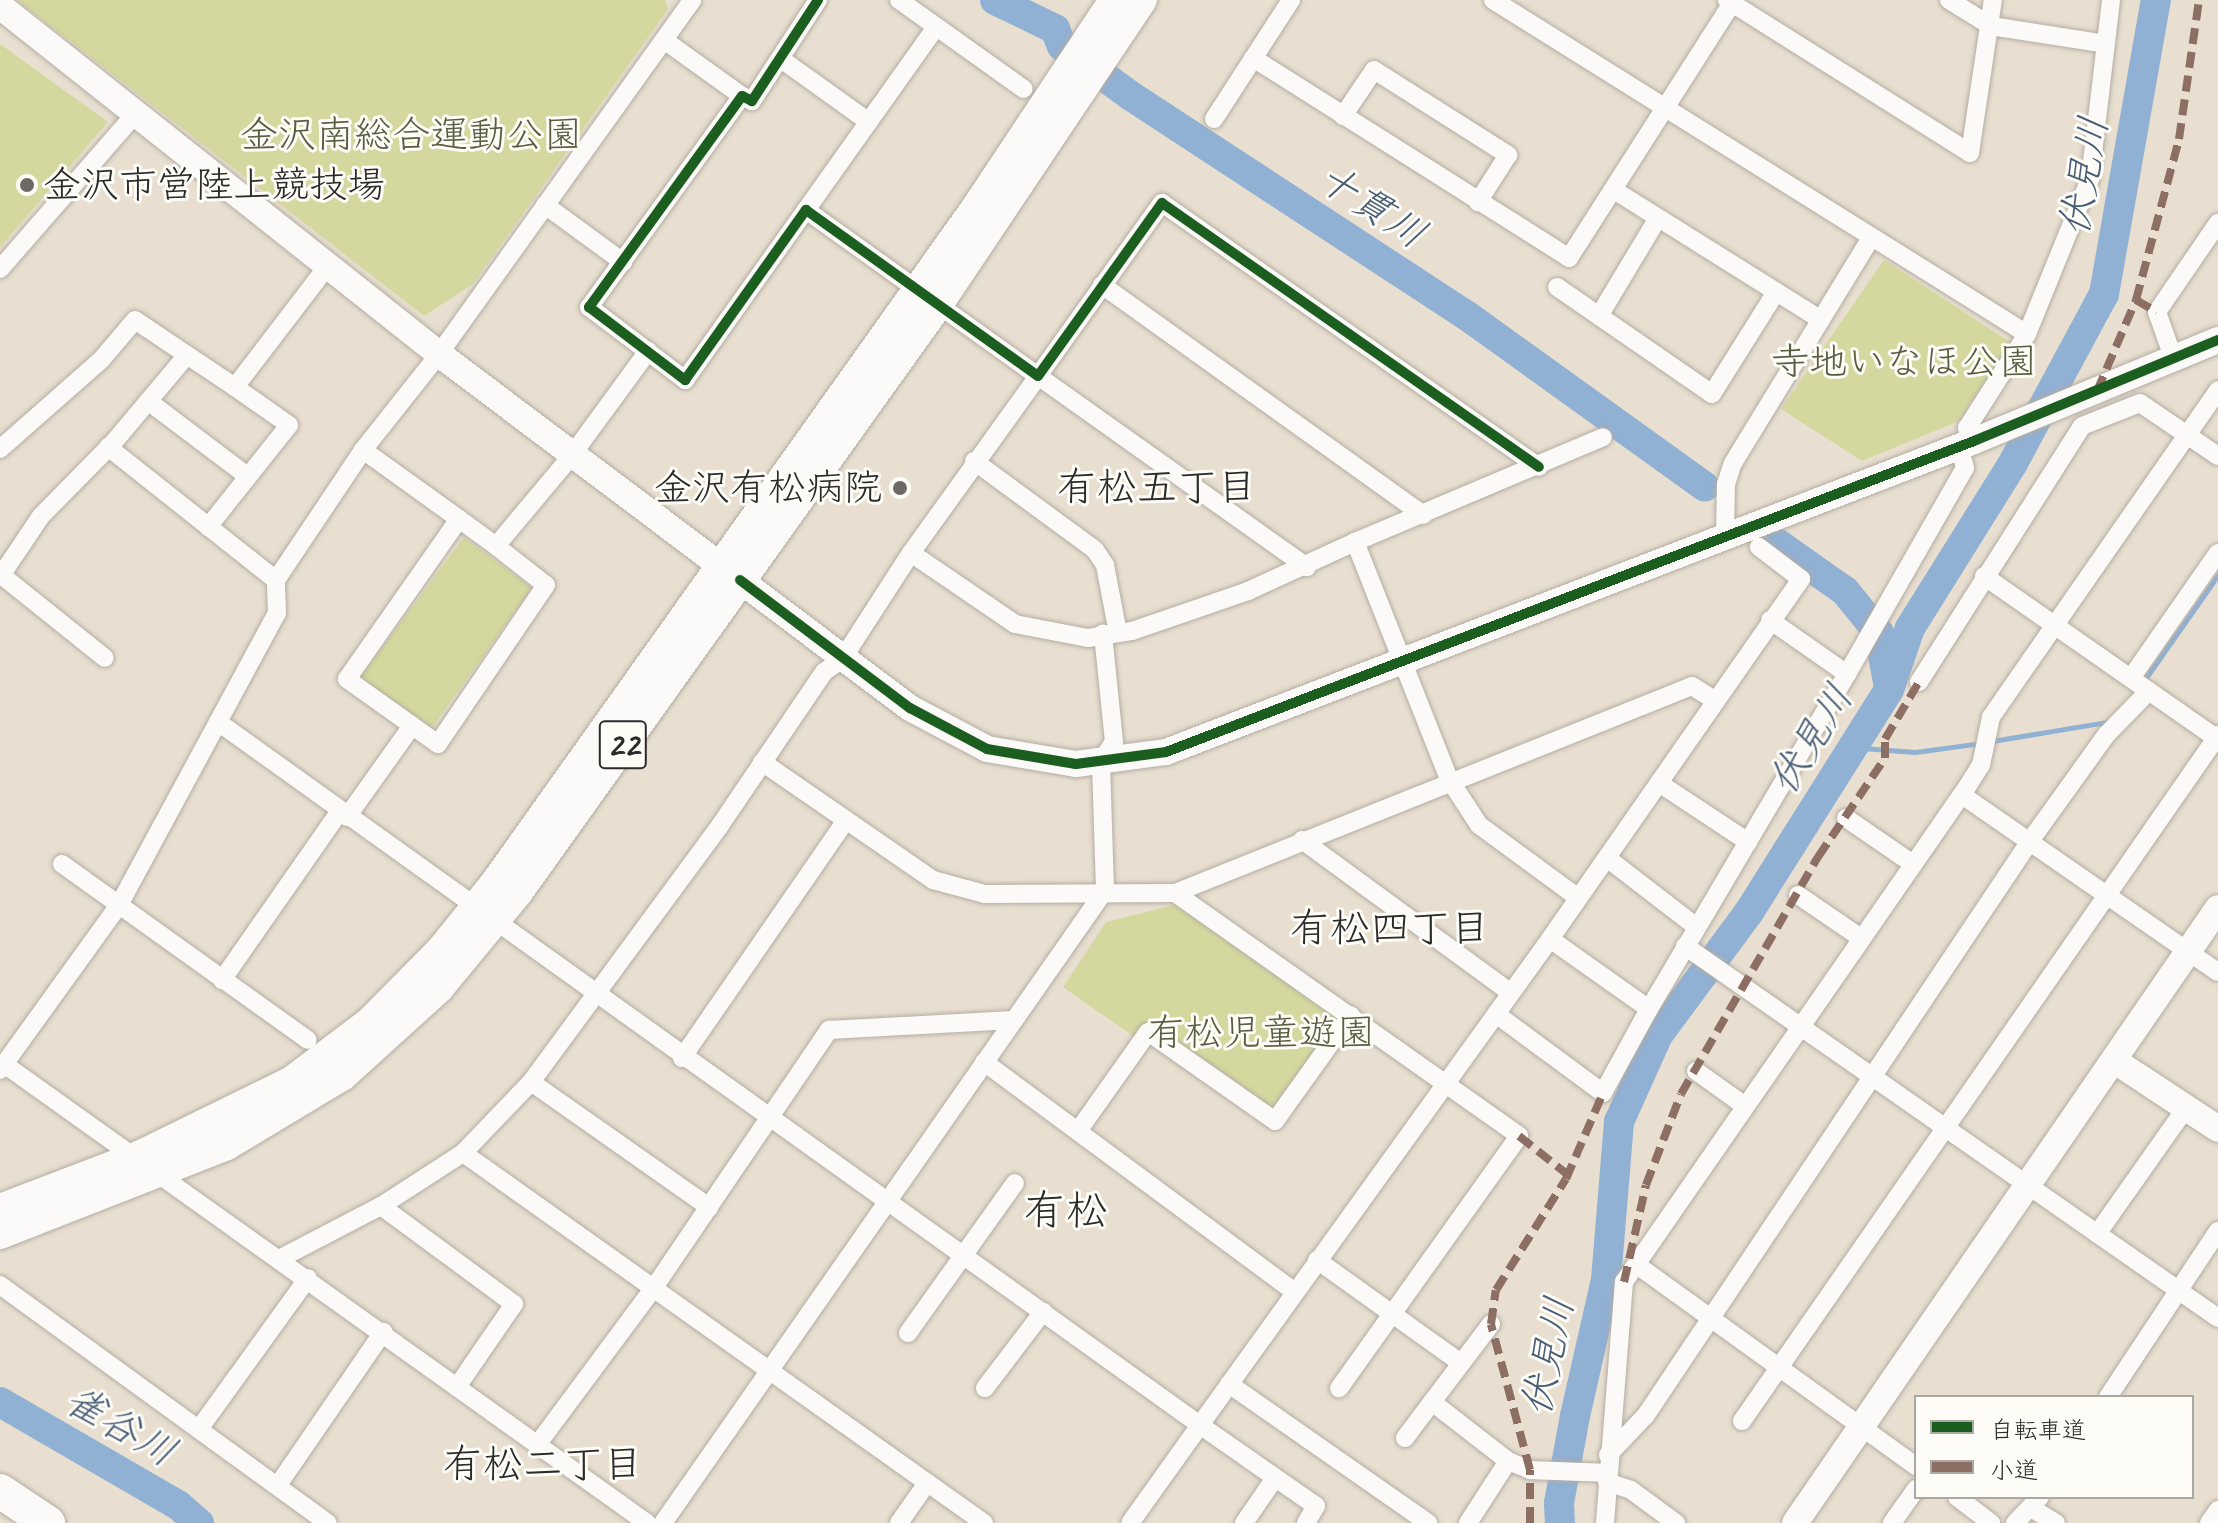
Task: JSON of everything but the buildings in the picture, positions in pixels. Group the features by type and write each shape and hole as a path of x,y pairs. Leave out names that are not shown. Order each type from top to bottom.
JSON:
{"highway":[{"path":"0,1491 48,1523"}],"main road":[{"name":"22","path":"1086,62 1114,0"},
{"name":"22","path":"0,1234 151,1164 303,1073 370,1022 484,915 928,296 1086,62 1142,0"},
{"name":"22","path":"0,1209 151,1164"}],"street":[{"path":"664,40 752,101 818,0"},
{"path":"899,0 1024,89"},
{"path":"1214,119 1291,0"},
{"path":"1493,0 2027,334"},
{"path":"1949,0 1991,26 2106,44"},
{"path":"1253,58 1569,258 1666,109 1731,1 1970,153 1993,0"},
{"path":"1496,1014 1603,1093 1694,925 1748,842 1965,468 1967,428 2027,334 2090,179 2111,0"},
{"path":"647,1523 151,1164 2,1067 119,905 277,613 276,580 363,450 439,354 688,2"},
{"path":"0,6 439,354 910,708 987,749 1076,764 1166,752 1967,443 2218,340"},
{"path":"742,96 589,307 685,380 936,27"},
{"path":"781,59 869,122"},
{"path":"1343,116 1374,70 1508,155 1478,202"},
{"path":"0,269 137,112"},
{"path":"1614,190 1821,320"},
{"path":"281,1258 381,1206 463,1153 531,1082 596,998 824,672 843,658 974,461 1162,203 1539,467"},
{"path":"545,205 623,262"},
{"path":"806,210 1307,567"},
{"path":"1599,316 1658,218"},
{"path":"2173,357 2157,312 2218,223"},
{"path":"1725,535 1726,484 1733,463 1871,238"},
{"path":"235,387 329,264"},
{"path":"1102,285 1423,515"},
{"path":"1557,287 1712,394 1776,292"},
{"path":"0,449 101,360 135,320 289,425 246,475 208,527"},
{"path":"496,546 572,455 648,351"},
{"path":"105,658 0,576 41,516 108,447 187,355"},
{"path":"1605,1523 1624,1282 1962,795 1987,738 2056,626 2218,390"},
{"path":"148,401 246,475"},
{"path":"1919,682 2082,426 2140,403 2218,456"},
{"path":"911,553 1015,624 1061,635 1110,633 1307,567 1355,542 1539,467 1603,437"},
{"path":"108,447 276,580"},
{"path":"363,450 459,519 496,546 546,585 438,744 347,679 459,519"},
{"path":"663,1523 1105,890 1101,761 1114,742 1105,565 1095,550 974,461"},
{"path":"1355,542 1405,660 1449,779 1479,825 1577,897"},
{"path":"1130,1523 1550,939 1801,579 1759,547"},
{"path":"1608,1470 2030,841 2141,685 2218,553"},
{"path":"1742,1421 2105,894 2217,737 1984,576"},
{"path":"1770,620 1847,674"},
{"path":"762,762 933,880 985,894 1105,890 1175,893 1449,779 1692,686 1716,701"},
{"path":"218,722 596,998 887,1200 1316,1506 1306,1523"},
{"path":"222,980 412,726"},
{"path":"1659,783 1748,842"},
{"path":"1962,795 2218,972"},
{"path":"1846,818 1913,864"},
{"path":"682,1058 845,822"},
{"path":"1302,840 1511,993"},
{"path":"1607,858 1694,925"},
{"path":"62,864 308,1040"},
{"path":"1175,893 1447,1082 1523,1130 1339,1388"},
{"path":"1798,895 1861,938"},
{"path":"1795,1523 2218,908"},
{"path":"1550,939 1649,1009"},
{"path":"1685,946 2218,1318"},
{"path":"1078,1131 1148,1032 1275,1121 1351,1015"},
{"path":"537,1445 655,1286 829,1030 1013,1020"},
{"path":"2115,1061 2218,1129"},
{"path":"984,1062 1294,1291"},
{"path":"1696,1071 1745,1106"},
{"path":"531,1082 709,1207"},
{"path":"2097,1234 2186,1108"},
{"path":"463,1153 655,1286 984,1523"},
{"path":"908,1333 961,1254 1015,1183"},
{"path":"381,1206 514,1304 457,1387"},
{"path":"2109,1395 2218,1231"},
{"path":"1317,1260 1461,1363"},
{"path":"1637,1265 1914,1464"},
{"path":"199,1429 308,1278"},
{"path":"0,1285 328,1523"},
{"path":"985,1388 1043,1312"},
{"path":"1405,1438 1491,1324"},
{"path":"278,1485 383,1332"},
{"path":"1229,1384 1428,1523"},
{"path":"1432,1402 1508,1461 1530,1470 1608,1470 1676,1523"},
{"path":"1468,1523 1508,1461"},
{"path":"1244,1523 1275,1478"},
{"path":"899,1523 927,1483"},
{"path":"1892,1523 1914,1492"},
{"path":"1960,1499 1991,1523"},
{"path":"2015,1523 2035,1502 2056,1523"},
{"path":"2209,1523 2218,1510"}],"green space":[{"name":"金沢南総合運動公園","path":"17,0 665,0 668,9 473,284 424,316"},
{"name":"金沢市営陸上競技場","path":"0,44 108,122 0,247"},
{"name":"寺地いなほ公園","path":"1884,260 2010,342 1959,421 1862,461 1781,409"},
{"path":"464,537 532,588 431,729 358,680"},
{"name":"有松児童遊園","path":"1174,905 1342,1018 1276,1114 1146,1023 1136,1038 1063,987 1106,922"}],"waterway":[{"name":"十貫川","path":"995,0 1055,29 1062,46 1131,96 1466,315 1705,487"},
{"name":"伏見川","path":"1560,1523 1559,1503 1575,1416 1606,1280 1619,1122 1658,1035 1749,912 1889,690 1910,628 2013,463 2104,294 2156,0"},
{"name":"十貫川","path":"1774,541 1845,591 1879,633 1889,688"},
{"path":"2143,682 2218,575"},
{"path":"1992,741 2107,722"},
{"path":"1849,747 1915,752 1982,743"},
{"name":"雀谷川","path":"0,1402 178,1505 199,1523"}],"marked path":[{"path":"2097,391 2136,300 2179,139 2199,0"},
{"path":"2136,300 2157,312"},
{"path":"1624,1282 1646,1185 1681,1094 1818,857 1885,758 1885,739 1919,682"},
{"path":"1530,1523 1530,1470 1491,1324 1496,1290 1566,1179 1603,1093"},
{"path":"1519,1136 1568,1175"}],"cycle path":[{"path":"818,0 752,101 742,96 589,307 685,380 806,210 1038,376 1162,203 1539,467"},
{"path":"740,580 910,708 987,749 1076,764 1166,752 1974,441 2218,340"}],"place":[{"name":"金沢市営陸上競技場","path":"27,185"},
{"name":"金沢有松病院","path":"900,488"}],"district":[{"name":"有松五丁目","path":"1157,487"},
{"name":"有松四丁目","path":"1390,928"},
{"name":"有松","path":"1066,1211"},
{"name":"有松二丁目","path":"543,1464"}]}
